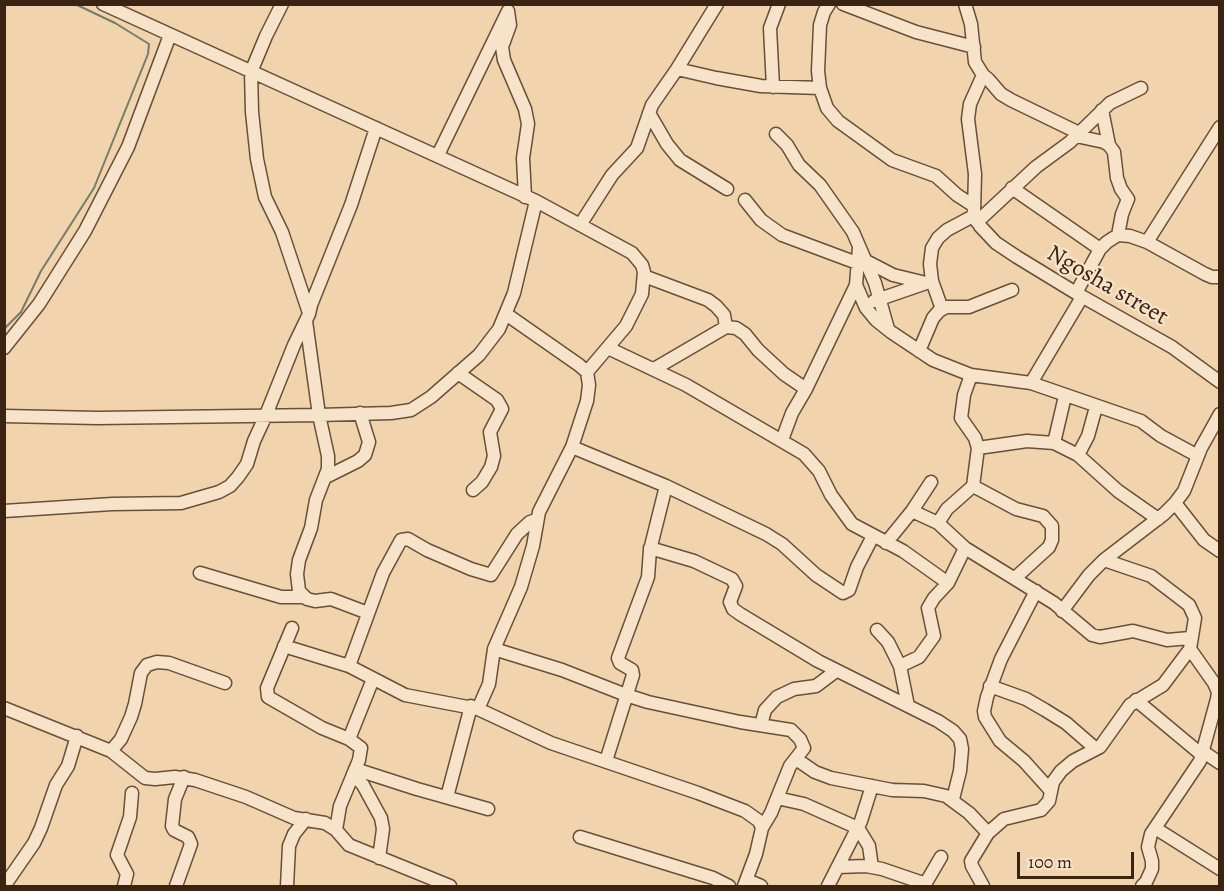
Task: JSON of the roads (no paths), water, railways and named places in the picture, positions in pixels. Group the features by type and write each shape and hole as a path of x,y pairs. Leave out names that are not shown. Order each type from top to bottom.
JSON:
{"street":[{"path":"103,4 438,155 531,199 632,253 642,265 644,276 642,294 626,326 587,372"},
{"path":"282,4 251,72 252,112 264,192 282,232 308,317 319,415 328,456 326,477 316,500 312,524 299,560 298,584 299,591 304,597"},
{"path":"580,225 612,176 634,151 657,97 717,4"},
{"path":"773,87 770,28 778,4"},
{"path":"843,4 916,32 974,48"},
{"path":"965,4 971,24 975,62 983,75 1001,94 1078,134 1109,145"},
{"path":"677,69 735,82 773,87 820,88 818,71 820,26 827,5"},
{"path":"438,155 510,8"},
{"path":"4,416 97,418 391,413 411,410 431,398 479,355 491,340 506,314 519,275 531,199 523,158 528,124 525,109 504,60 502,46 510,25 510,8"},
{"path":"4,348 39,304 85,231 128,147 170,35"},
{"path":"975,214 975,174 968,119 970,104 983,75"},
{"name":"Ngosha street","path":"820,88 827,108 845,126 892,160 936,176 975,214 996,243 1079,295 1172,347 1220,382"},
{"path":"942,309 930,282 932,248 938,238 1012,188 1118,98 1141,88"},
{"path":"1102,110 1109,145 1114,152 1117,178 1128,199 1118,235"},
{"path":"649,113 674,153 727,189"},
{"path":"1147,242 1220,127"},
{"path":"4,511 112,504 167,505 208,497 230,486 247,464 254,441 308,317 351,205 376,128"},
{"path":"776,134 787,145 799,165 820,185 853,232 859,247 861,262 856,285 792,413 782,440"},
{"path":"1012,188 1100,249"},
{"path":"745,200 761,220 782,235 893,275 930,282"},
{"path":"1031,383 1079,295 1100,249 1118,235 1130,236 1147,242 1205,274 1220,277"},
{"path":"861,262 880,298 888,329"},
{"path":"644,276 708,300 724,315 726,327"},
{"path":"864,305 930,282"},
{"path":"856,285 864,305 876,320 933,360 971,375 1031,383 1141,421 1161,436 1198,456"},
{"path":"919,351 933,318 942,309 954,306 969,307 1012,290"},
{"path":"447,797 474,707 489,684 494,649 521,587 533,546 536,520 572,447 587,401 589,385 587,372 506,314"},
{"path":"654,369 726,327 736,328 745,334 784,375 806,388"},
{"path":"608,348 654,369 782,440 812,461 852,524 918,561 948,583"},
{"path":"458,373 496,400 502,409 490,432 494,456 491,467 482,482 473,490"},
{"path":"938,523 947,508 973,486 978,448 975,438 961,418 964,395 971,375"},
{"path":"1054,443 1065,396"},
{"path":"1078,454 1088,436 1096,407"},
{"path":"326,477 358,461 364,455 369,442 360,413"},
{"path":"1062,611 1089,575 1104,560 1158,519 1175,503 1184,491 1198,456 1220,414"},
{"path":"978,448 1027,441 1054,443 1078,454 1118,491 1158,519"},
{"path":"572,447 647,476 766,534 782,544 816,575 843,593 849,590 857,567 873,536"},
{"path":"886,543 912,511 931,482"},
{"path":"606,761 633,673 618,661 618,658 645,587 650,548 666,486"},
{"path":"973,486 1016,509 1043,516 1052,526 1052,540 1048,547 1015,578"},
{"path":"1175,503 1204,540 1220,551"},
{"path":"912,511 938,523 965,548 1036,591 1095,636 1133,631 1167,640 1190,643"},
{"path":"349,666 383,573 401,540 408,539 427,550 491,575 517,534 530,522 536,520"},
{"path":"650,548 694,561 732,579 736,586 730,602 734,609 799,651 946,726 960,739 961,761 953,799"},
{"path":"900,666 919,657 934,636 928,608 948,583 965,548"},
{"path":"983,886 971,861 988,833 1004,819 1041,810 1049,801 1053,782 1061,771 1106,740 1130,705 1163,685 1173,674 1190,643 1195,618 1193,610 1180,597 1151,576 1104,560"},
{"path":"200,573 281,597 331,599 368,613"},
{"path":"1036,591 1009,642 990,686 984,711 993,732 1000,741 1024,761 1051,790"},
{"path":"292,628 267,688 268,697 322,728 349,739 361,748 359,760 340,806 336,830"},
{"path":"877,630 888,642 900,666 908,706"},
{"path":"1142,886 1152,868 1148,847 1151,834 1193,772 1202,753 1218,692 1190,643"},
{"path":"284,646 349,666 405,695 474,707 542,739 730,804 753,816 762,828"},
{"path":"494,649 562,670 626,695 674,708 785,728 796,734 804,748 790,766 762,828 746,883 761,886"},
{"path":"111,751 121,739 131,717 141,674 147,665 157,662 169,663 225,683"},
{"path":"760,725 765,710 777,697 794,689 816,686 836,670"},
{"path":"349,739 374,679"},
{"path":"990,686 1026,699 1045,710 1066,723 1096,749"},
{"path":"1136,700 1202,753 1220,763"},
{"path":"4,708 111,751 145,778 184,777 246,797 294,818 325,823 336,830 349,845 450,886"},
{"path":"7,882 34,843 56,785 68,766 77,736"},
{"path":"796,759 823,776 907,792 937,793 953,799 988,833"},
{"path":"354,772 488,809"},
{"path":"354,772 381,818 383,829 379,858"},
{"path":"176,886 191,844 188,837 174,830 172,825 176,799 184,777"},
{"path":"828,886 858,828 872,786"},
{"path":"124,886 127,874 117,855 130,817 132,793"},
{"path":"777,798 804,804 858,828 869,846 872,867"},
{"path":"287,886 289,846 294,834 306,819"},
{"path":"1155,828 1220,869"},
{"path":"580,837 713,878 729,886"},
{"path":"838,867 872,867 925,885 941,857"}],"waterway":[{"path":"4,329 21,312 41,271 94,188 148,54 149,44 115,23 75,4"}]}
